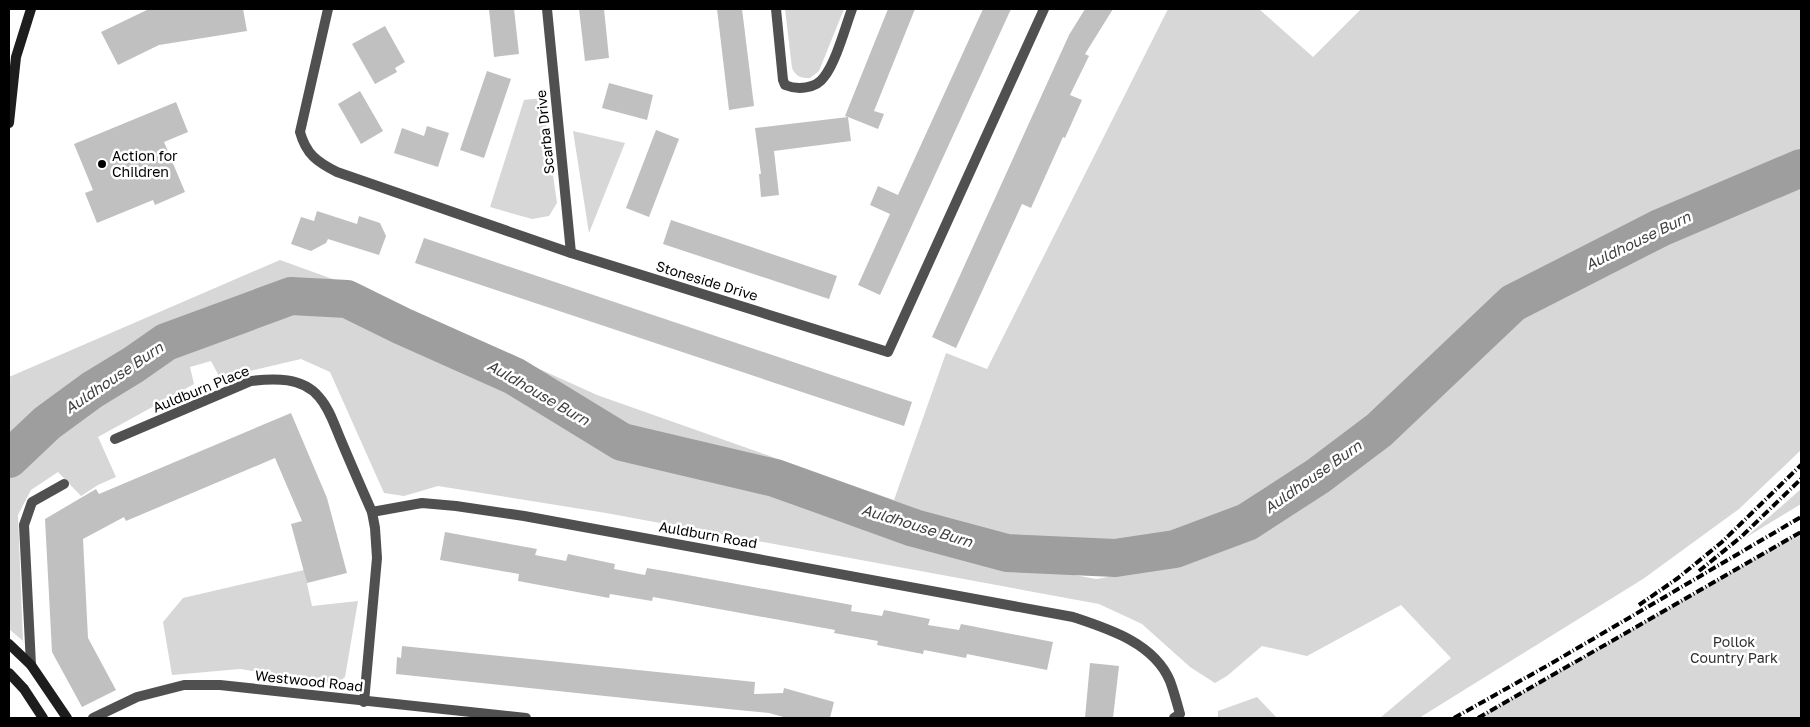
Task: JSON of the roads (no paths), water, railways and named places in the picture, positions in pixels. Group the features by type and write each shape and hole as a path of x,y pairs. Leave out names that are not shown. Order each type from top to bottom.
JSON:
{"main road":[{"path":"9,123 16,57 31,9"},
{"path":"9,644 31,665 67,718"},
{"path":"9,673 24,689 43,718"}],"street":[{"name":"Stoneside Drive","path":"328,9 300,132 304,146 316,161 337,172 572,253 888,352 1044,9"},
{"name":"Scarba Drive","path":"547,9 572,253"},
{"path":"776,9 783,80 785,85 792,88 808,87 824,78 833,61 852,9"},
{"name":"Auldburn Place","path":"114,439 251,381 266,379 289,380 306,387 319,396 331,417 372,512"},
{"path":"31,665 24,525 32,502 64,484"},
{"name":"Auldburn Road","path":"372,512 422,504 456,506 514,514 1073,617 1108,628 1138,645 1159,662 1169,680 1178,716"},
{"path":"364,702 377,558 372,512"},
{"name":"Westwood Road","path":"93,718 137,697 184,684 220,685 526,718"}],"waterway":[{"name":"Auldhouse Burn","path":"9,459 47,423 92,390 166,342 291,296 347,299 514,376 622,442 775,478 914,528 1007,553 1115,558 1175,549 1247,522 1318,476 1379,430 1513,303 1660,228 1801,168"}],"railway":[{"path":"1639,605 1678,578 1722,542 1801,465"},
{"path":"1699,571 1741,537 1801,479"},
{"path":"1454,718 1552,663 1801,517"},
{"path":"1478,718 1801,532"}],"place":[{"name":"Action for Children","path":"102,164"}],"park label":[{"name":"Pollok Country Park","path":"1734,650"}]}
